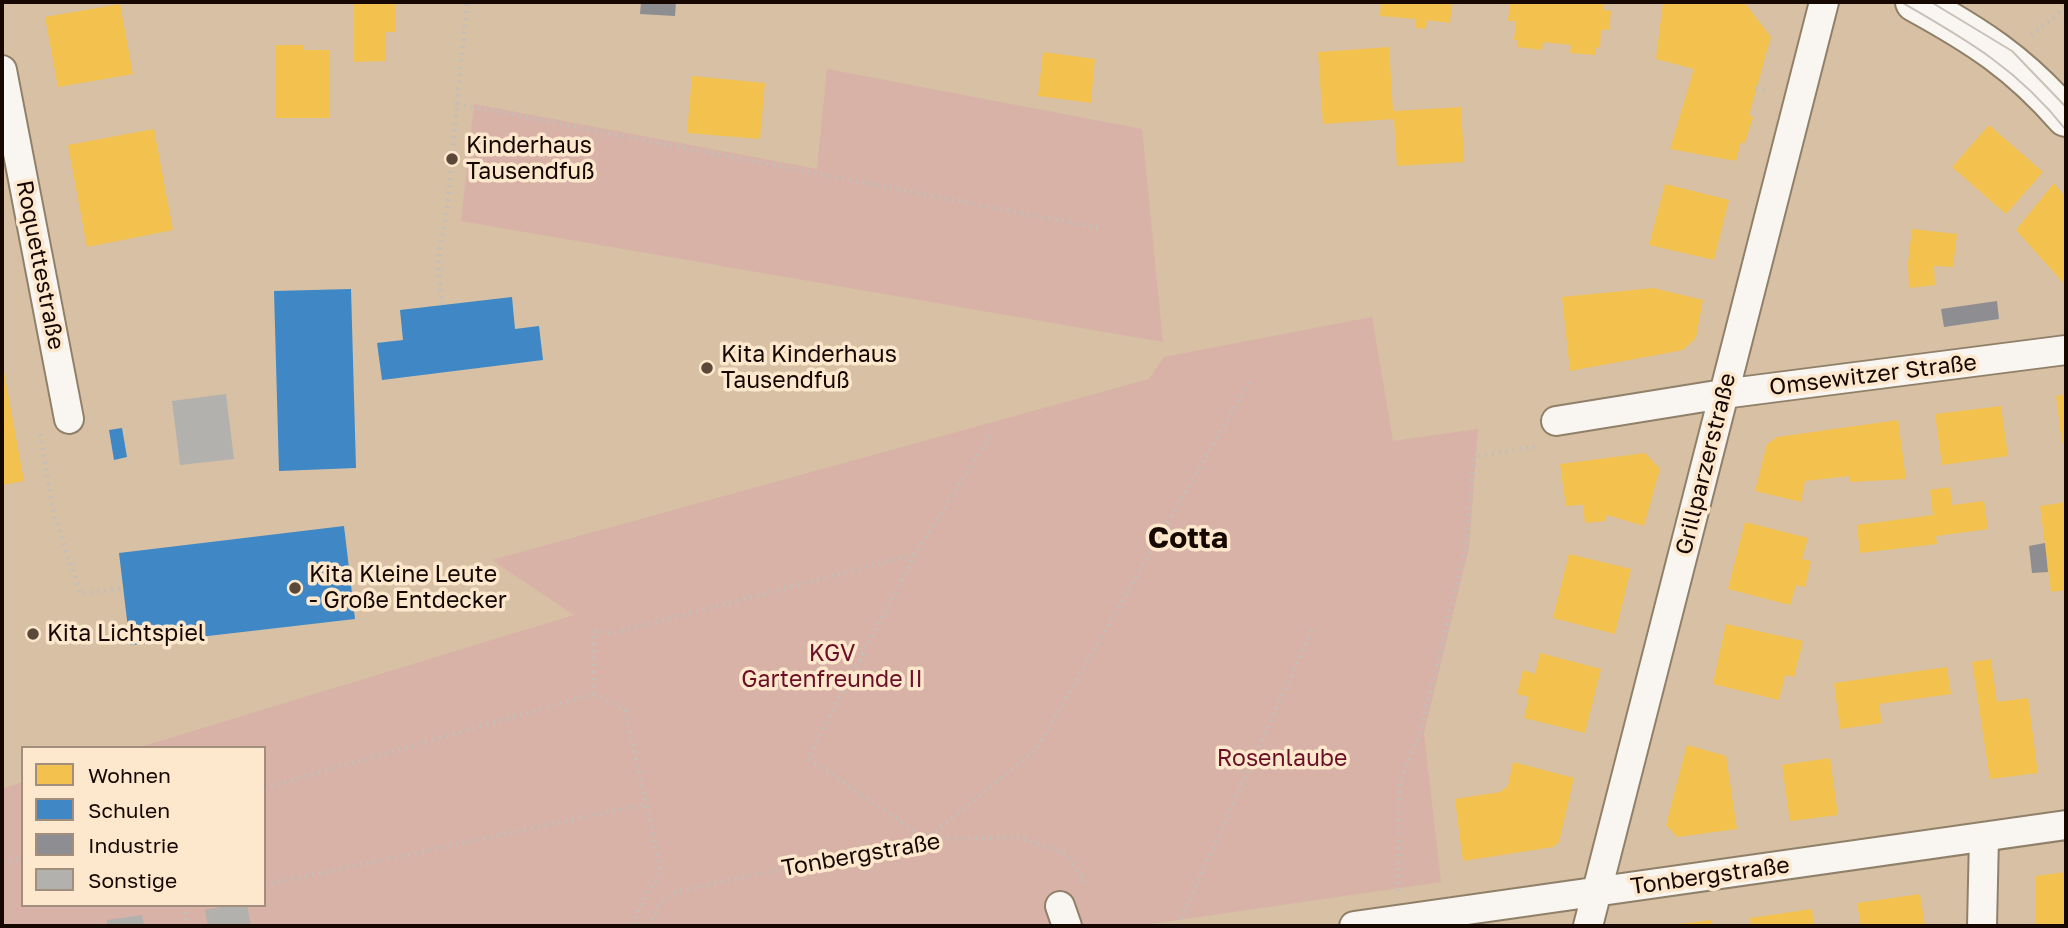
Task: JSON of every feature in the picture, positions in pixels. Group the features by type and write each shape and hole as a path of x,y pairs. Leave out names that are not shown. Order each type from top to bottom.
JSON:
{"main road":[{"path":"1915,2 2006,56 2035,82 2066,117"}],"street":[{"name":"Grillparzerstraße","path":"1588,926 1824,2"},
{"name":"Roquettestraße","path":"2,70 69,419"},
{"name":"Omsewitzer Straße","path":"1556,421 1723,394 2066,350"},
{"name":"Tonbergstraße","path":"1354,926 2066,825"},
{"path":"1982,926 1984,837"}],"path":[{"path":"442,305 438,259 446,218 467,2"},
{"path":"2006,56 2066,7"},
{"path":"1756,88 1767,91"},
{"path":"457,104 1099,228"},
{"path":"990,436 916,554 808,758 926,839 1036,750 1250,381"},
{"path":"69,419 39,426 54,515 81,594 123,588"},
{"path":"1401,920 1397,888 1400,781 1421,730 1466,545 1474,457 1551,443 1556,421"},
{"path":"594,694 594,631 611,634 916,554"},
{"path":"1181,926 1181,919 1312,629"},
{"path":"266,787 594,694 625,710 661,872 640,905 631,926 649,925"},
{"path":"266,885 646,804"},
{"name":"Tonbergstraße","path":"649,925 660,903 678,891 926,839 1018,837 1066,854 1084,879 1063,916"},
{"path":"2,863 21,858"},
{"path":"183,907 188,926"}],"green space":[{"path":"827,69 1142,129 1163,342 461,221 474,104 817,169"},
{"name":"KGV Gartenfreunde II","path":"1372,317 1393,441 1478,429 1469,547 1424,733 1441,882 1137,926 2,926 2,789 21,783 21,907 266,907 266,746 144,746 574,615 492,560 1149,379 1164,357"}],"building: Wohnen":[{"path":"354,2 395,2 395,32 385,32 386,61 354,62"},
{"path":"1381,2 1452,2 1450,23 1427,20 1426,29 1416,28 1416,19 1380,16"},
{"path":"1510,2 1604,2 1604,10 1611,11 1609,30 1601,30 1600,48 1595,47 1595,55 1570,53 1571,45 1543,42 1542,50 1517,47 1518,40 1514,40 1516,21 1508,21"},
{"path":"1663,2 1744,2 1771,37 1749,115 1753,117 1745,143 1741,142 1736,161 1670,149 1694,69 1656,59"},
{"path":"120,4 133,74 58,87 45,17"},
{"path":"276,45 304,45 304,50 330,50 330,118 276,118"},
{"path":"1389,47 1393,111 1461,107 1464,162 1397,166 1394,119 1323,124 1318,52"},
{"path":"1043,52 1095,59 1091,103 1038,96"},
{"path":"692,76 765,83 760,139 687,133"},
{"path":"1989,125 2043,172 2006,214 1952,167"},
{"path":"154,129 173,230 87,247 68,145"},
{"path":"2054,183 2066,198 2066,286 2016,230"},
{"path":"1665,184 1729,200 1714,260 1649,245"},
{"path":"1912,229 1957,234 1953,267 1934,266 1935,285 1909,288 1908,263"},
{"path":"1653,288 1703,300 1696,338 1683,350 1570,371 1562,297"},
{"path":"2,361 24,481 2,485"},
{"path":"2066,394 2066,443 2062,443 2056,396"},
{"path":"2001,406 2008,456 1942,465 1935,414"},
{"path":"1898,420 1906,479 1850,482 1849,476 1805,481 1801,502 1755,491 1767,444 1777,437"},
{"path":"1645,453 1660,469 1644,526 1607,515 1605,521 1585,523 1583,505 1566,506 1560,464"},
{"path":"1950,487 1952,505 1984,501 1988,529 1936,536 1937,544 1860,553 1857,525 1933,515 1930,490"},
{"path":"2066,502 2066,590 2051,592 2040,506"},
{"path":"1745,522 1808,538 1802,559 1811,561 1805,587 1796,585 1790,605 1728,589"},
{"path":"1569,554 1631,569 1615,634 1553,618"},
{"path":"1726,624 1803,641 1794,677 1785,675 1779,700 1713,684"},
{"path":"1540,653 1601,669 1585,733 1524,718 1529,697 1517,694 1523,670 1535,674"},
{"path":"1991,659 1997,702 2028,698 2038,773 1990,779 1972,662"},
{"path":"1947,667 1951,694 1879,704 1882,723 1840,729 1834,683"},
{"path":"1687,745 1726,756 1737,829 1677,837 1666,825"},
{"path":"1830,758 1838,815 1790,821 1782,765"},
{"path":"1513,762 1574,778 1559,842 1553,847 1463,861 1455,799 1500,792 1508,786"},
{"path":"2066,872 2066,926 2035,926 2036,876"},
{"path":"1920,894 1925,926 1861,926 1857,903"},
{"path":"1812,909 1814,926 1751,926 1750,918"},
{"path":"1711,920 1712,926 1671,926 1671,925"}],"building: Schulen":[{"path":"351,289 356,468 279,471 274,291"},
{"path":"512,297 515,329 539,326 543,360 382,380 377,343 403,340 400,310"},
{"path":"122,428 127,457 114,460 109,430"},
{"path":"344,526 355,619 130,645 119,553"}],"building: Industrie":[{"path":"641,2 676,2 675,16 640,14"},
{"path":"1997,301 1999,319 1944,327 1941,309"},
{"path":"2045,543 2048,572 2032,573 2029,546"}],"building: Sonstige":[{"path":"226,394 234,459 180,465 172,401"},
{"path":"247,907 251,926 208,926 205,910"},
{"path":"142,915 144,926 107,926 107,920"}],"tram line":[{"path":"1901,2 1990,57 2029,90 2066,130"},
{"path":"1931,2 2012,51 2066,107"}],"place":[{"name":"Kinderhaus Tausendfuß","path":"452,159"},
{"name":"Kita Kinderhaus Tausendfuß","path":"707,368"},
{"name":"Kita Kleine Leute - Große Entdecker","path":"295,588"},
{"name":"Kita Lichtspiel","path":"33,634"}],"district":[{"name":"Cotta","path":"1188,538"}],"park label":[{"name":"Rosenlaube","path":"1282,759"}]}
